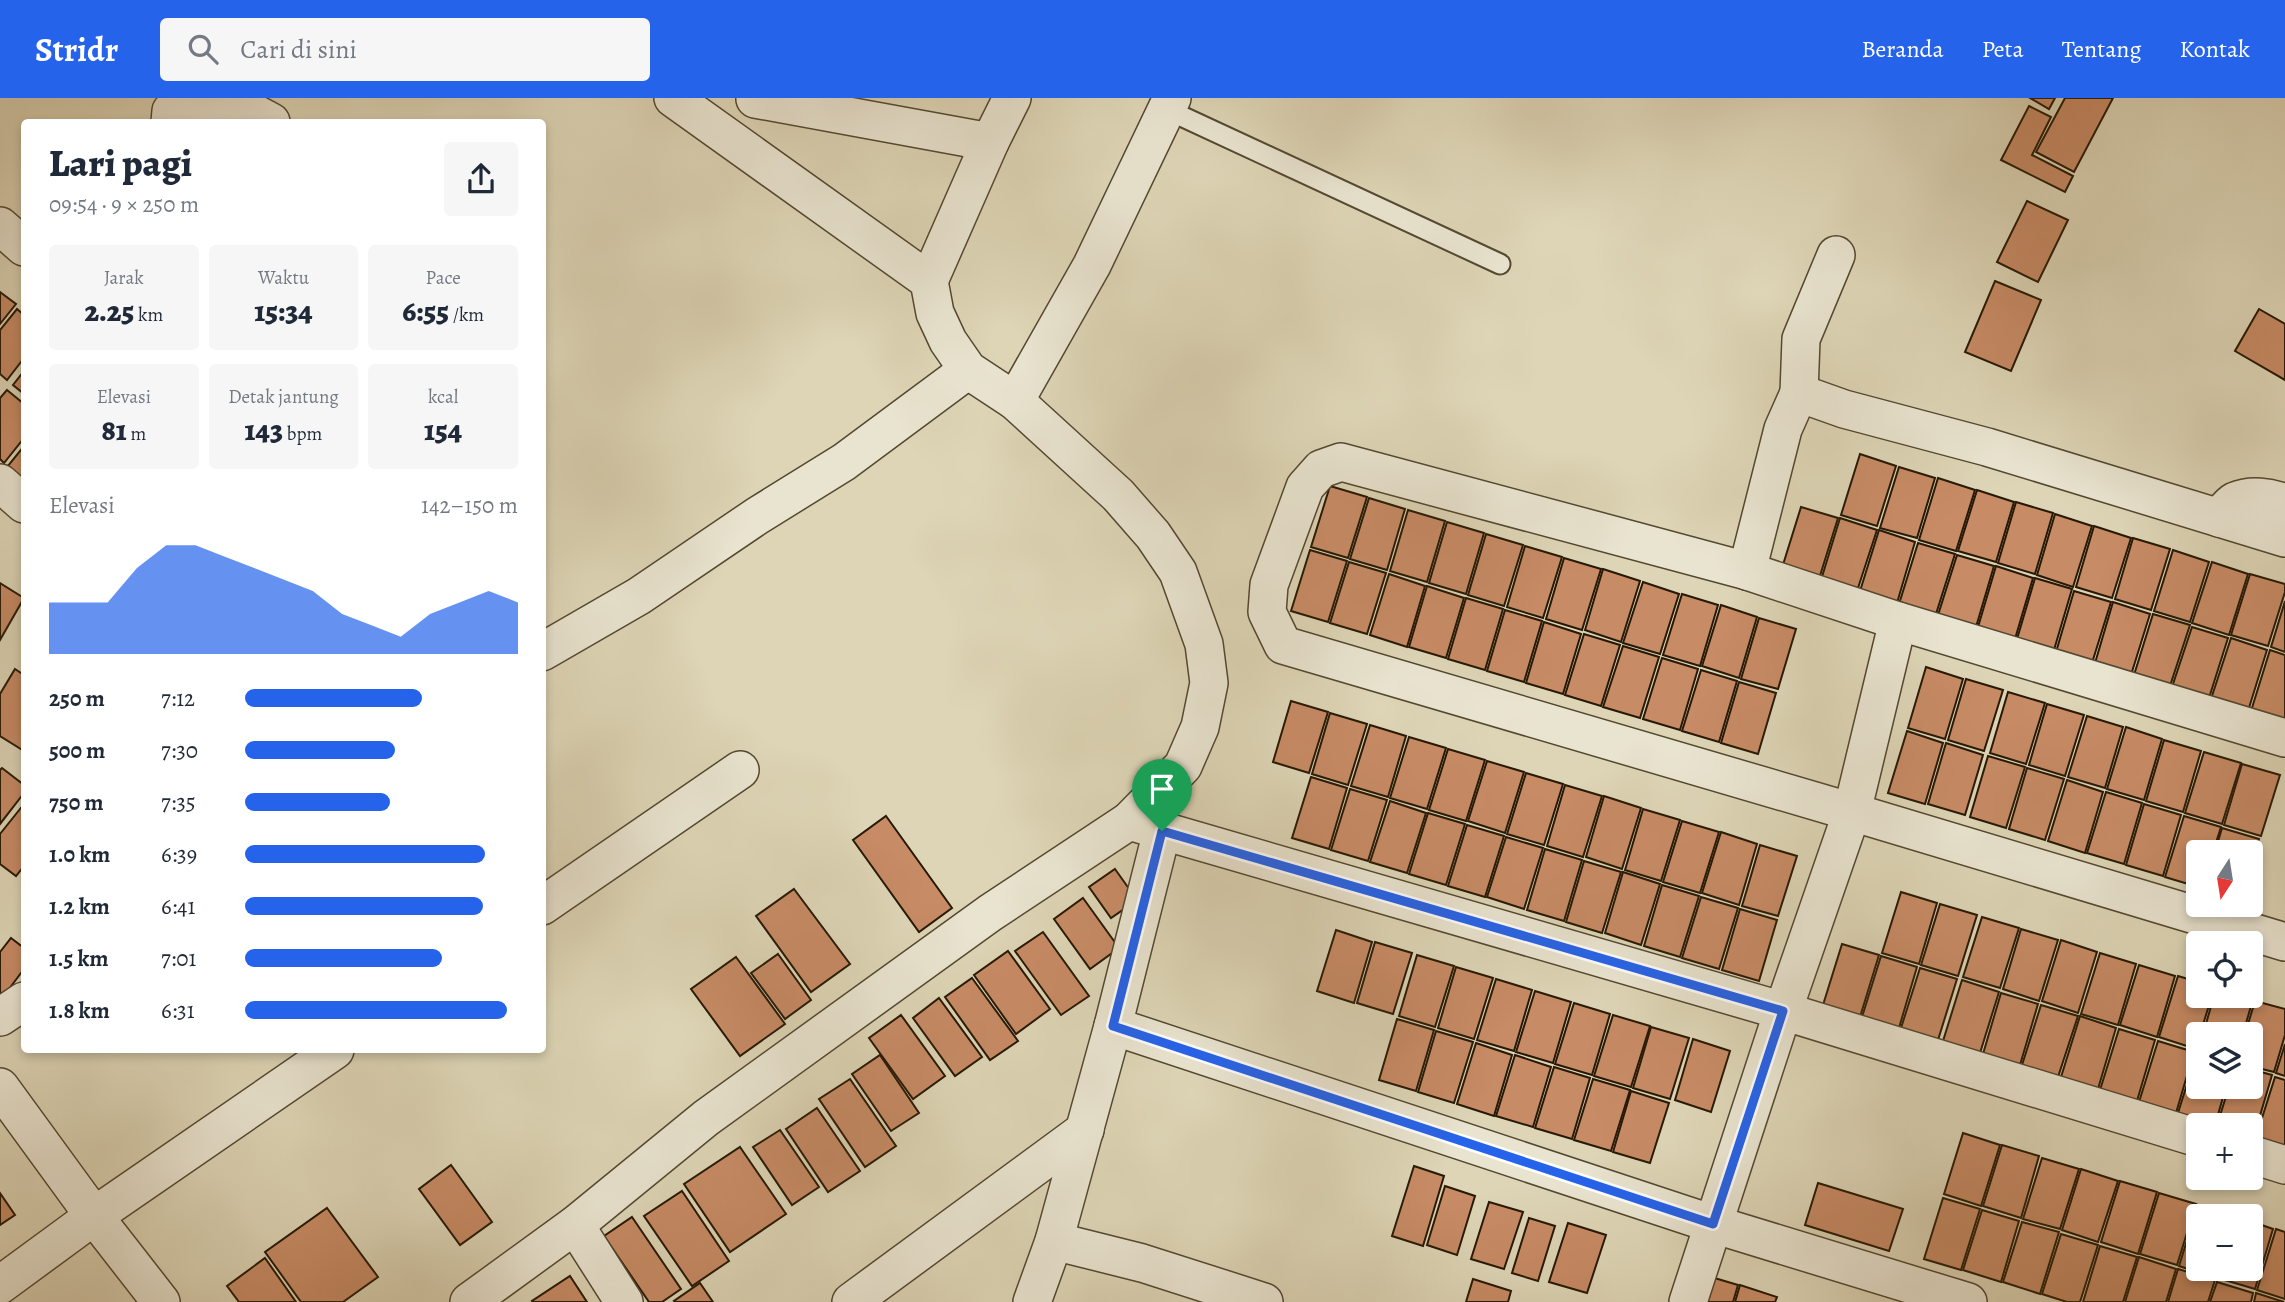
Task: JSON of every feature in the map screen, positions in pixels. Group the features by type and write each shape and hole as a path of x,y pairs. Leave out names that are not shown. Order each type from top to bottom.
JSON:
{"street":[{"path":"673,98 929,281"},
{"path":"1012,98 929,281 935,313 948,341 968,370 1015,401 1118,495 1153,535 1178,572 1204,644 1209,683 1200,727 1183,766 1145,826 1113,1026 1054,1241 1032,1302"},
{"path":"170,119 171,111 203,100 222,99 240,103 266,119"},
{"path":"755,99 990,142"},
{"path":"1015,401 1092,265 1169,104"},
{"path":"0,226 21,244"},
{"path":"1747,571 1783,429 1799,393 1801,339 1836,255"},
{"path":"546,650 639,596 757,516 844,462 968,370"},
{"path":"1799,393 1844,409 1987,447 2285,538"},
{"path":"2285,738 1898,621 1747,571 1341,462 1321,469 1305,486 1269,585 1267,612 1283,645 2285,942"},
{"path":"0,483 21,501"},
{"path":"2220,517 2233,502 2245,499 2272,497 2285,503"},
{"path":"1688,1302 1783,1011 1852,812 1898,621"},
{"path":"546,903 740,770"},
{"path":"469,1302 575,1225 717,1110 990,913 1145,826 1783,1011 2186,1134"},
{"path":"0,1017 21,1003"},
{"path":"1113,1026 1713,1224 1968,1302"},
{"path":"0,1285 94,1216 331,1053"},
{"path":"0,1087 94,1216 162,1302"},
{"path":"851,1302 1085,1130"},
{"path":"2263,1158 2285,1164"},
{"path":"575,1225 624,1302"},
{"path":"1054,1241 1142,1263 1264,1302"}],"lane":[{"path":"1169,104 1500,264"}],"building":[{"path":"2030,98 2055,98 2049,109"},
{"path":"2065,98 2113,98 2074,172 2036,152"},
{"path":"2029,106 2051,117 2032,155 2073,176 2065,192 2001,160"},
{"path":"2027,201 2068,220 2038,282 1997,262"},
{"path":"1995,281 2041,300 2011,371 1965,352"},
{"path":"0,292 16,304 0,324"},
{"path":"17,309 21,312 21,362 7,380 0,374 0,330"},
{"path":"2259,309 2285,324 2285,380 2235,351"},
{"path":"21,375 21,392 13,385"},
{"path":"7,390 21,402 21,442 4,463 0,459 0,398"},
{"path":"21,450 21,479 7,467"},
{"path":"1860,454 1896,466 1877,526 1841,515"},
{"path":"1899,467 1935,478 1917,538 1880,528"},
{"path":"1938,478 1975,490 1956,551 1919,540"},
{"path":"1330,486 1367,497 1348,558 1311,547"},
{"path":"1977,490 2014,502 1996,562 1958,551"},
{"path":"1369,498 1405,509 1387,570 1350,559"},
{"path":"2016,502 2053,513 2035,574 1998,563"},
{"path":"1801,507 1838,518 1819,579 1782,568"},
{"path":"1408,510 1445,521 1427,582 1390,571"},
{"path":"2055,514 2092,526 2073,587 2037,575"},
{"path":"1840,518 1877,530 1857,591 1821,580"},
{"path":"1447,522 1484,533 1466,594 1429,583"},
{"path":"2094,526 2131,538 2112,598 2076,587"},
{"path":"1879,530 1915,542 1897,603 1860,591"},
{"path":"1486,534 1523,545 1504,606 1468,595"},
{"path":"2133,538 2170,549 2151,610 2115,599"},
{"path":"1918,543 1955,554 1936,614 1899,604"},
{"path":"1525,546 1562,557 1543,618 1507,607"},
{"path":"1310,550 1347,561 1328,622 1291,611"},
{"path":"2173,550 2209,562 2190,622 2154,611"},
{"path":"1957,555 1994,566 1976,627 1938,615"},
{"path":"1564,558 1601,569 1582,630 1546,619"},
{"path":"1349,562 1386,573 1367,634 1330,623"},
{"path":"2212,562 2248,574 2229,635 2192,623"},
{"path":"1996,566 2033,578 2015,639 1978,627"},
{"path":"1603,569 1640,581 1621,642 1585,630"},
{"path":"1389,574 1425,586 1407,647 1370,635"},
{"path":"2250,574 2285,584 2285,592 2268,646 2231,635"},
{"path":"2035,578 2072,589 2054,650 2017,639"},
{"path":"1643,582 1679,594 1660,654 1623,643"},
{"path":"0,583 21,596 21,603 0,640"},
{"path":"1427,586 1464,598 1446,658 1409,647"},
{"path":"2074,591 2111,602 2092,663 2056,652"},
{"path":"1682,594 1718,605 1700,666 1663,655"},
{"path":"1466,598 1503,609 1485,670 1448,659"},
{"path":"2285,601 2285,652 2271,647"},
{"path":"2113,602 2150,614 2131,675 2095,663"},
{"path":"1721,605 1757,617 1739,678 1702,666"},
{"path":"1505,610 1542,621 1524,682 1487,671"},
{"path":"2153,614 2190,625 2170,686 2134,675"},
{"path":"1759,618 1796,629 1778,689 1741,679"},
{"path":"1544,622 1581,634 1563,694 1526,683"},
{"path":"2192,627 2228,638 2209,698 2172,687"},
{"path":"1584,634 1620,645 1601,706 1565,695"},
{"path":"2231,638 2267,650 2248,711 2211,699"},
{"path":"1623,646 1659,657 1640,718 1603,707"},
{"path":"2270,650 2285,655 2285,722 2251,711"},
{"path":"1662,658 1698,669 1680,730 1643,719"},
{"path":"1926,667 1963,679 1945,739 1908,728"},
{"path":"15,669 21,673 21,749 0,736 0,694"},
{"path":"1701,670 1737,681 1719,742 1682,731"},
{"path":"1966,679 2003,690 1984,751 1948,740"},
{"path":"1739,682 1776,693 1758,754 1721,743"},
{"path":"2008,692 2045,703 2026,764 1990,753"},
{"path":"1291,701 1328,712 1309,773 1273,762"},
{"path":"2047,704 2084,715 2065,776 2029,765"},
{"path":"1330,713 1367,724 1348,785 1312,774"},
{"path":"2087,716 2123,727 2105,788 2068,777"},
{"path":"1370,725 1406,736 1388,797 1351,786"},
{"path":"2126,727 2162,739 2144,800 2107,789"},
{"path":"1907,731 1943,743 1925,804 1888,793"},
{"path":"1409,737 1446,748 1427,809 1390,798"},
{"path":"2164,740 2201,751 2183,812 2146,801"},
{"path":"1946,743 1983,755 1965,815 1928,804"},
{"path":"1448,749 1485,760 1466,821 1429,810"},
{"path":"2204,752 2241,763 2222,824 2185,813"},
{"path":"1988,756 2025,767 2006,828 1970,817"},
{"path":"1487,761 1524,772 1505,833 1468,821"},
{"path":"2242,764 2280,775 2261,836 2224,825"},
{"path":"2,768 21,783 21,797 0,824"},
{"path":"2027,768 2064,779 2045,840 2009,829"},
{"path":"1526,773 1563,784 1544,845 1507,834"},
{"path":"1311,777 1347,788 1329,849 1292,838"},
{"path":"2067,780 2103,792 2085,853 2048,841"},
{"path":"1565,785 1602,796 1583,857 1547,846"},
{"path":"1350,789 1387,800 1368,861 1331,850"},
{"path":"2106,792 2142,803 2124,864 2087,853"},
{"path":"1604,796 1641,808 1622,869 1586,857"},
{"path":"1390,801 1426,813 1407,873 1370,862"},
{"path":"2144,804 2181,815 2163,876 2126,865"},
{"path":"21,808 21,870 16,876 0,864 0,834"},
{"path":"1643,809 1680,820 1661,881 1625,870"},
{"path":"1428,813 1465,824 1446,885 1409,874"},
{"path":"886,816 952,908 919,932 853,840"},
{"path":"2184,816 2221,827 2217,840 2186,840 2186,883 2165,877"},
{"path":"1682,821 1719,832 1700,893 1663,882"},
{"path":"1467,825 1504,836 1485,897 1448,886"},
{"path":"2222,828 2259,839 2259,840 2218,840"},
{"path":"1721,832 1757,844 1739,905 1702,893"},
{"path":"1506,837 1543,848 1524,909 1487,897"},
{"path":"1760,845 1797,856 1778,916 1742,906"},
{"path":"1545,849 1582,860 1564,921 1527,910"},
{"path":"1584,861 1621,872 1602,933 1566,922"},
{"path":"1115,869 1137,900 1111,918 1089,887"},
{"path":"1623,872 1660,884 1641,945 1605,933"},
{"path":"1662,885 1699,896 1680,957 1644,946"},
{"path":"794,889 850,964 811,992 756,916"},
{"path":"1901,892 1937,903 1919,964 1882,953"},
{"path":"1701,897 1738,908 1719,969 1682,958"},
{"path":"1083,898 1119,948 1090,969 1054,919"},
{"path":"1940,904 1977,915 1958,976 1921,965"},
{"path":"1740,909 1777,920 1759,981 1722,970"},
{"path":"1982,917 2019,928 2000,988 1963,977"},
{"path":"2021,929 2058,940 2039,1001 2003,989"},
{"path":"1336,930 1372,942 1354,1003 1317,991"},
{"path":"1043,932 1089,996 1061,1015 1015,951"},
{"path":"11,938 21,946 21,973 3,997 0,995 0,952"},
{"path":"2061,940 2097,952 2078,1013 2042,1001"},
{"path":"1375,942 1412,953 1393,1014 1357,1003"},
{"path":"1842,944 1879,955 1860,1017 1823,1005"},
{"path":"1008,951 1050,1009 1016,1034 974,975"},
{"path":"2100,953 2136,964 2118,1025 2081,1014"},
{"path":"778,954 811,1000 785,1019 751,973"},
{"path":"1417,955 1454,966 1435,1027 1399,1016"},
{"path":"1881,956 1917,967 1899,1028 1862,1017"},
{"path":"736,957 785,1024 740,1056 691,989"},
{"path":"2139,965 2175,976 2157,1037 2120,1025"},
{"path":"1456,967 1493,978 1474,1039 1438,1028"},
{"path":"1920,968 1957,979 1938,1040 1901,1028"},
{"path":"2178,976 2186,978 2186,1008 2208,1008 2204,1022 2186,1022 2186,1046 2159,1037"},
{"path":"972,978 1018,1041 990,1060 945,997"},
{"path":"1496,979 1532,990 1514,1051 1477,1040"},
{"path":"1962,980 1999,992 1980,1053 1943,1041"},
{"path":"1535,991 1571,1002 1553,1063 1516,1052"},
{"path":"2001,993 2038,1004 2020,1065 1983,1054"},
{"path":"939,998 982,1057 955,1076 913,1018"},
{"path":"1574,1003 1610,1014 1592,1075 1555,1064"},
{"path":"2263,1003 2285,1009 2285,1035 2274,1072 2263,1069 2263,1022 2249,1022 2253,1008 2263,1008"},
{"path":"2041,1005 2078,1016 2058,1077 2022,1065"},
{"path":"2211,1008 2250,1008 2246,1022 2206,1022"},
{"path":"901,1015 945,1076 913,1099 869,1038"},
{"path":"1613,1015 1650,1026 1631,1087 1594,1076"},
{"path":"2080,1016 2116,1028 2098,1089 2061,1077"},
{"path":"1397,1019 1434,1030 1416,1091 1379,1080"},
{"path":"1651,1027 1689,1038 1670,1099 1633,1088"},
{"path":"2119,1029 2155,1040 2137,1101 2100,1090"},
{"path":"1436,1031 1473,1042 1454,1103 1418,1092"},
{"path":"1693,1039 1730,1051 1711,1112 1675,1100"},
{"path":"2158,1041 2186,1050 2186,1079 2176,1113 2139,1102"},
{"path":"1476,1043 1512,1055 1494,1116 1457,1104"},
{"path":"2285,1044 2285,1076 2276,1073"},
{"path":"880,1055 919,1113 891,1131 852,1074"},
{"path":"1515,1055 1551,1067 1533,1127 1496,1116"},
{"path":"1554,1067 1590,1078 1572,1139 1535,1128"},
{"path":"2263,1073 2272,1075 2261,1113 2221,1113 2225,1099 2263,1099"},
{"path":"2275,1077 2285,1080 2285,1146 2263,1139 2263,1115"},
{"path":"850,1079 896,1146 865,1167 819,1099"},
{"path":"1593,1079 1630,1090 1611,1151 1574,1140"},
{"path":"2186,1087 2186,1099 2223,1099 2218,1113 2186,1113 2186,1116 2178,1113"},
{"path":"1631,1091 1669,1103 1650,1163 1613,1152"},
{"path":"817,1108 860,1171 828,1192 786,1129"},
{"path":"780,1130 819,1187 792,1205 753,1147"},
{"path":"1963,1133 2000,1145 1981,1206 1944,1194"},
{"path":"2002,1145 2039,1156 2021,1218 1983,1206"},
{"path":"740,1147 786,1214 730,1252 684,1184"},
{"path":"2042,1158 2079,1169 2060,1229 2023,1219"},
{"path":"451,1165 492,1222 460,1245 419,1189"},
{"path":"1414,1166 1444,1176 1423,1246 1392,1236"},
{"path":"2081,1169 2118,1181 2098,1242 2062,1230"},
{"path":"2120,1181 2157,1192 2138,1254 2101,1242"},
{"path":"1818,1183 1903,1209 1889,1251 1805,1225"},
{"path":"1445,1186 1475,1196 1457,1255 1427,1245"},
{"path":"682,1191 729,1261 692,1286 644,1216"},
{"path":"0,1193 15,1215 0,1225"},
{"path":"2159,1193 2196,1204 2186,1204 2186,1236 2177,1265 2140,1254"},
{"path":"1943,1198 1980,1209 1961,1270 1924,1259"},
{"path":"1489,1202 1523,1212 1504,1269 1471,1259"},
{"path":"327,1208 378,1277 343,1302 301,1302 265,1252"},
{"path":"1982,1210 2019,1221 2001,1282 1963,1270"},
{"path":"632,1217 681,1289 662,1302 649,1302 604,1236"},
{"path":"1529,1218 1555,1226 1538,1281 1512,1273"},
{"path":"2022,1222 2059,1232 2040,1294 2003,1282"},
{"path":"1568,1223 1606,1235 1587,1293 1549,1282"},
{"path":"2263,1226 2273,1229 2263,1262"},
{"path":"2276,1229 2285,1232 2285,1299 2257,1290 2260,1281 2263,1281 2263,1271"},
{"path":"2061,1234 2098,1245 2080,1302 2067,1302 2042,1294"},
{"path":"2186,1244 2186,1268 2179,1266"},
{"path":"2100,1246 2137,1257 2123,1302 2083,1302"},
{"path":"2139,1257 2176,1269 2166,1302 2125,1302"},
{"path":"265,1258 296,1302 239,1302 227,1286"},
{"path":"2178,1269 2186,1271 2186,1281 2215,1281 2208,1302 2168,1302"},
{"path":"1701,1274 1738,1285 1733,1302 1693,1302"},
{"path":"570,1276 587,1302 532,1301"},
{"path":"1473,1279 1511,1291 1508,1302 1466,1302"},
{"path":"2228,1281 2257,1281 2255,1289"},
{"path":"2217,1282 2253,1293 2251,1302 2210,1302"},
{"path":"700,1283 713,1302 674,1301"},
{"path":"1740,1285 1777,1297 1775,1302 1735,1302"},
{"path":"2256,1293 2284,1302 2254,1302"}],"route":[{"path":"1162,831 1783,1011 1713,1224 1113,1026 1162,831"}]}
